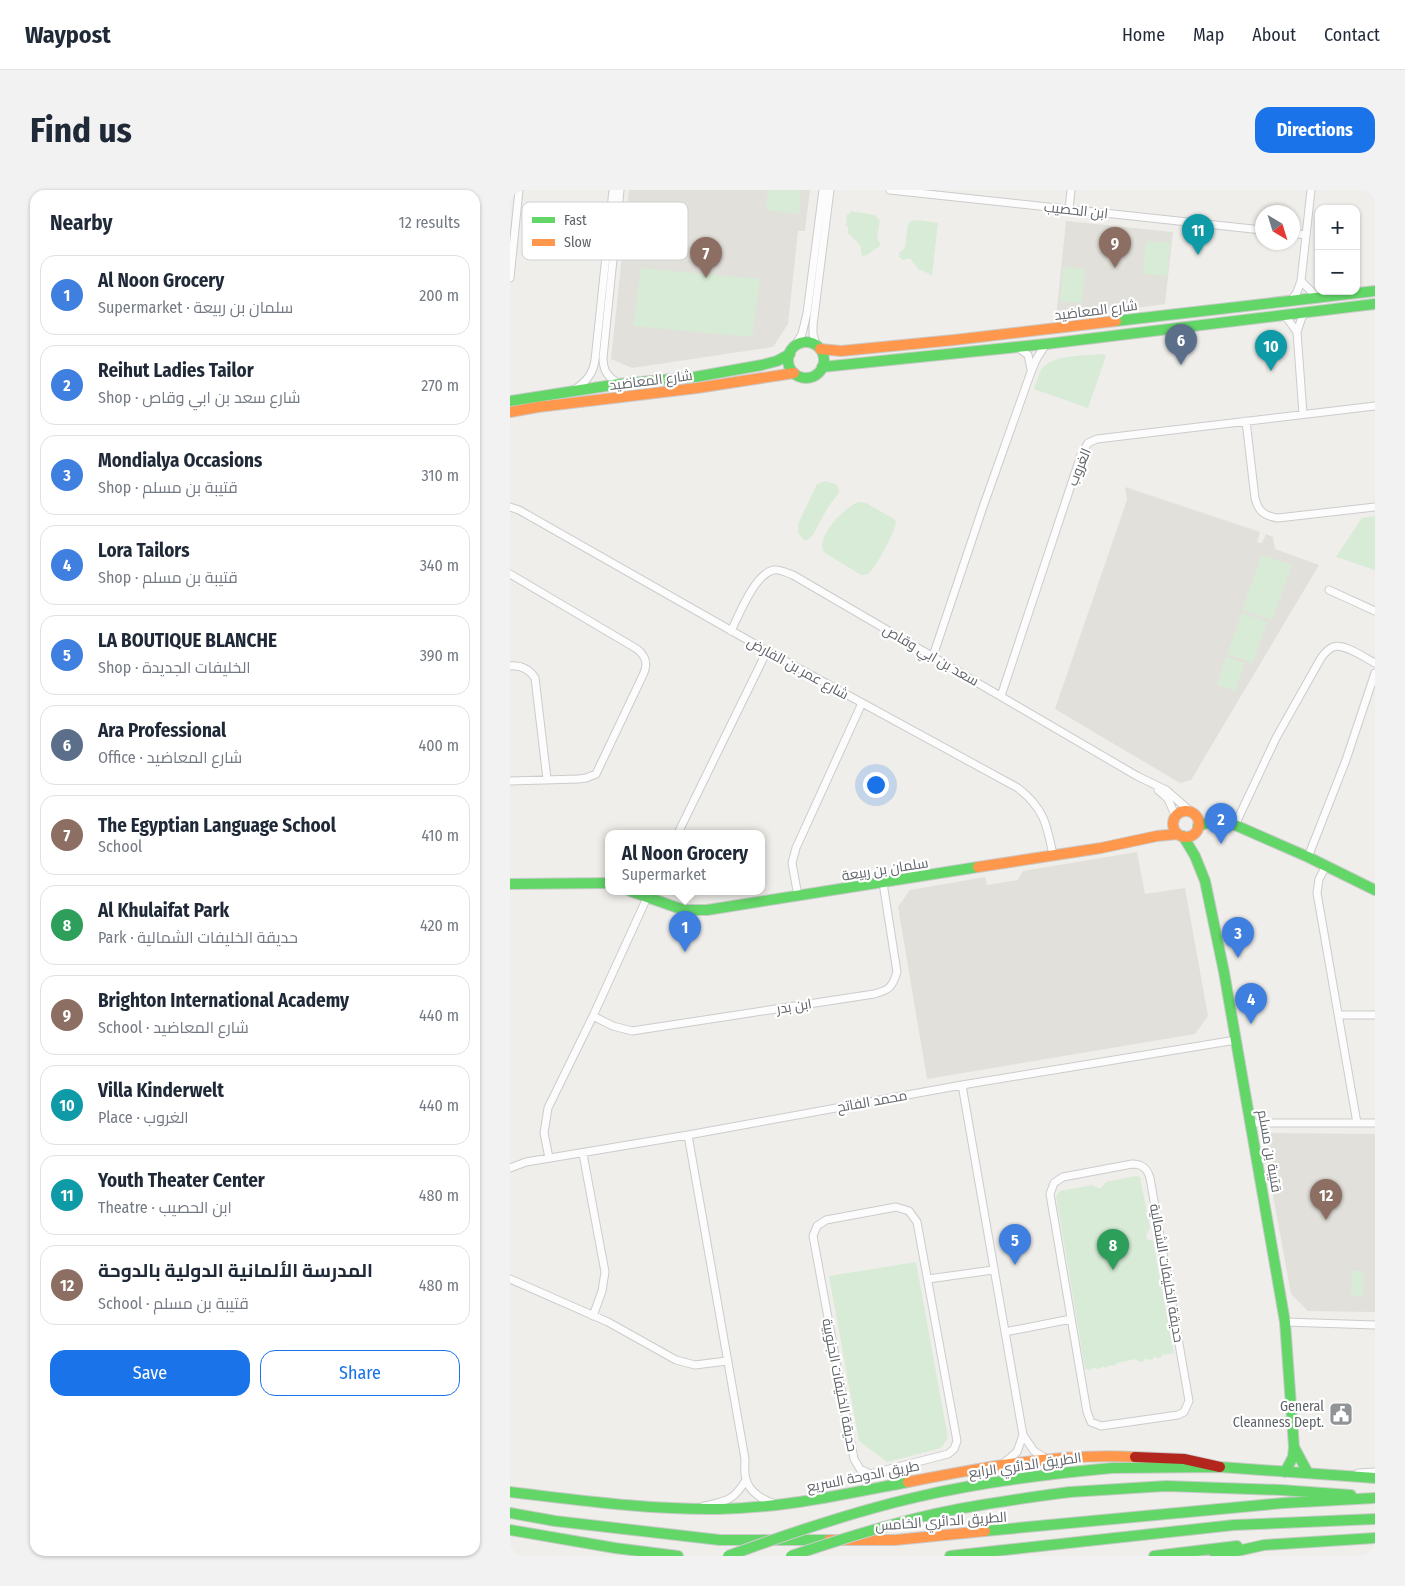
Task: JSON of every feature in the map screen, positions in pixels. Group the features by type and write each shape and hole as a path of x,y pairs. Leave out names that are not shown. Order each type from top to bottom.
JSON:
{"main road":[{"name":"شارع المعاضيد","path":"818,347 841,351 954,340 1375,291"},
{"name":"شارع المعاضيد","path":"822,367 1046,344 1375,304"},
{"path":"805,342 818,347 824,359 818,373 808,378 800,377 794,373 789,364 792,351 805,342"},
{"name":"شارع المعاضيد","path":"510,401 619,384 695,377 778,361 792,351"},
{"name":"شارع المعاضيد","path":"510,412 696,388 794,373"},
{"path":"1233,825 1213,821 1203,823 1191,835 1181,835 1174,828 1174,818 1182,811 1222,818 1233,825 1308,857 1375,890"},
{"path":"1190,811 1198,819 1197,828"},
{"name":"سلمان بن ربيعة","path":"1146,838 1164,828 1174,818"},
{"name":"قتيبة بن مسلم","path":"1197,828 1196,847 1198,863 1210,902 1251,1123 1285,1322 1294,1447 1291,1462 1285,1472"},
{"name":"سلمان بن ربيعة","path":"651,895 684,910 696,911 883,883 1109,846 1146,838 1181,835"},
{"name":"قتيبة بن مسلم","path":"1181,835 1198,863"},
{"path":"510,884 605,883"},
{"name":"قتيبة بن مسلم","path":"1294,1447 1308,1473"},
{"name":"طريق الدوحة السريع","path":"510,1492 635,1506 721,1509 782,1505 1002,1464 1045,1458 1122,1456 1184,1459 1220,1467"},
{"name":"الطريق الدائري الرابع","path":"728,1556 817,1524 907,1498 1020,1477 1066,1471 1112,1468 1220,1467 1375,1478"},
{"path":"791,1556 863,1533 934,1514 1008,1500 1070,1492 1166,1486 1281,1490 1375,1497"},
{"name":"الطريق الدائري الخامس","path":"510,1513 720,1540 895,1540 1284,1503 1375,1497"},
{"path":"950,1556 1234,1525 1375,1519"},
{"path":"510,1530 615,1548 678,1556"},
{"path":"1154,1556 1209,1548 1375,1538"},
{"path":"1215,1556 1264,1545"},
{"path":"1007,1556 1047,1546"}],"street":[{"path":"510,278 519,190"},
{"path":"792,351 802,334 807,313 823,190"},
{"path":"818,347 813,334 813,326 830,190"},
{"path":"829,198 830,193 834,190"},
{"name":"ابن الحصيب","path":"890,190 1255,229"},
{"path":"1069,209 1071,190"},
{"path":"1291,301 1301,281 1311,190"},
{"path":"1300,234 1306,235"},
{"path":"572,391 580,386 593,370 605,260"},
{"path":"613,260 603,368 619,384"},
{"path":"1301,281 1318,298"},
{"path":"1303,414 1297,332 1302,317 1307,312"},
{"path":"1281,315 1287,318 1297,332"},
{"path":"933,656 1031,372 1046,344"},
{"path":"1017,347 1028,355 1031,372"},
{"name":"الغروب","path":"1001,696 1081,455 1088,443 1096,439 1375,406"},
{"path":"1246,421 1257,507 1268,517 1278,518 1375,507"},
{"name":"شارع عمر بن الفارض","path":"510,507 520,510 731,631 1018,788 1028,796 1044,816 1054,855"},
{"name":"سعد بن ابي وقاص","path":"731,631 756,583 766,574 776,569 793,575 1166,790 1190,811"},
{"path":"510,574 638,649 646,660 646,670 596,774 586,778 510,781"},
{"path":"1329,590 1375,612"},
{"path":"1233,825 1276,738 1321,658 1327,651 1334,646 1341,646 1375,663"},
{"path":"679,830 767,651"},
{"path":"510,666 521,666 536,678 547,779"},
{"path":"1308,857 1346,760 1375,673"},
{"path":"798,896 792,863 796,848 862,703"},
{"path":"1153,784 1168,799 1174,818"},
{"path":"1326,866 1319,879 1317,893 1357,1123"},
{"name":"ابن بدر","path":"593,1016 613,1026 632,1031 885,991 893,984 896,972 883,883"},
{"path":"549,1158 544,1132 548,1108 649,895"},
{"path":"1339,1014 1375,1015"},
{"name":"محمد الفاتح","path":"510,1168 526,1162 583,1154 962,1085 1236,1040"},
{"path":"962,1085 1023,1435 1017,1452 1002,1464"},
{"path":"1251,1123 1375,1123"},
{"path":"688,1135 745,1459 746,1480 760,1497 782,1505"},
{"path":"583,1154 604,1272 602,1291 593,1316"},
{"name":"حديقة الخليفات الشمالية","path":"1138,1164 1144,1167 1150,1178 1189,1395 1188,1407 1184,1412 1172,1417 1106,1426 1096,1425 1091,1422 1087,1412 1071,1319 1051,1200 1052,1188 1058,1179 1063,1177 1123,1165 1138,1164"},
{"name":"حديقة الخليفات الجنوبية","path":"896,1207 902,1208 914,1216 917,1222 928,1279 957,1436 956,1445 948,1454 876,1472 865,1472 856,1465 849,1437 818,1273 814,1231 817,1226 826,1220 896,1207"},
{"path":"928,1279 993,1270"},
{"path":"510,1279 622,1329 676,1360 695,1365 727,1361"},
{"path":"1005,1332 1071,1319"},
{"path":"1285,1322 1375,1325"},
{"path":"1023,1435 1034,1451 1045,1458"},
{"name":"الطريق الدائري الرابع","path":"1335,1475 1375,1472"},
{"path":"685,1509 722,1502 732,1498 738,1493 746,1480"}],"shaded area":[{"path":"629,190 810,190 805,231 798,231 788,324 773,347 632,368 611,359 622,260 688,260 688,202 628,202"},
{"path":"1066,221 1173,232 1165,304 1105,312 1102,309 1093,310 1090,314 1056,317"},
{"path":"1125,487 1260,532 1257,542 1262,543 1266,534 1273,537 1275,549 1319,565 1191,780 1180,783 1055,709 1127,500"},
{"path":"1137,852 1145,894 1185,888 1208,1016 1195,1034 927,1079 898,907 910,890 985,877 987,885 1018,880 1023,871"},
{"path":"1271,1133 1375,1134 1375,1312 1308,1311 1291,1294 1264,1146"}],"green space":[{"path":"768,190 801,190 799,214 766,210"},
{"path":"850,211 875,215 880,221 877,238 881,245 867,255 862,256 860,245 848,233 848,227 846,226 847,214 850,214"},
{"path":"911,221 938,223 932,275 918,269 910,258 903,260 899,257 899,253 905,248 908,224"},
{"path":"1146,241 1170,243 1167,276 1143,274"},
{"path":"1063,267 1085,269 1082,303 1060,301"},
{"path":"641,268 760,279 752,337 633,326"},
{"path":"1103,354 1106,356 1088,408 1034,389 1041,370 1052,361 1060,358"},
{"path":"826,481 837,485 838,494 828,507 813,535 804,540 798,533 798,524 817,484"},
{"path":"859,502 866,503 896,522 889,541 876,564 866,575 861,575 825,553 822,547 823,540 832,524 846,510"},
{"path":"1375,516 1375,570 1336,557 1362,518"},
{"path":"1262,555 1292,565 1272,620 1242,610"},
{"path":"1242,613 1267,622 1253,663 1227,654"},
{"path":"1226,657 1245,663 1235,691 1217,685"},
{"path":"1136,1176 1140,1177 1150,1228 1146,1235 1147,1239 1153,1241 1174,1353 1162,1355 1161,1358 1154,1356 1153,1359 1148,1360 1145,1358 1144,1361 1139,1362 1136,1359 1117,1363 1105,1368 1103,1366 1097,1369 1094,1367 1089,1371 1085,1369 1056,1196 1060,1191 1092,1185 1101,1188 1106,1182"},
{"path":"916,1262 948,1438 941,1448 887,1462 859,1441 829,1276"},
{"path":"1352,1271 1364,1271 1363,1296 1351,1295"}],"traffic: fast":[{"path":"1116,321 1375,291"},
{"path":"822,367 1046,344 1375,304"},
{"path":"806,342 818,348 824,360 818,372 806,378 794,372 788,360 794,348 806,342"},
{"path":"510,401 619,384 695,377 762,365 777,361 790,354"},
{"path":"1198,826 1213,821 1235,825 1308,857 1375,890"},
{"path":"1183,836 1195,856 1205,881 1224,972 1285,1322 1294,1447 1293,1457 1285,1472"},
{"path":"641,895 684,910 707,910 978,867"},
{"path":"510,884 605,883"},
{"path":"1294,1447 1308,1473"},
{"path":"1112,1468 1220,1467 1375,1478"},
{"path":"728,1556 869,1509 917,1497 1014,1479 1112,1468"},
{"path":"510,1492 640,1506 719,1509 790,1503 908,1482"},
{"path":"1070,1492 1166,1486 1281,1490 1351,1495"},
{"path":"791,1556 862,1533 934,1514 985,1504 1070,1492"},
{"path":"985,1531 1284,1503 1375,1498"},
{"path":"510,1513 555,1521 720,1540 829,1540"},
{"path":"950,1556 1234,1525 1375,1519"},
{"path":"510,1530 615,1548 678,1556"},
{"path":"1215,1556 1264,1545 1375,1538"},
{"path":"1154,1556 1237,1546"}],"traffic: slow":[{"path":"820,349 841,351 1116,321"},
{"path":"510,412 697,388 794,373"},
{"path":"1186,811 1195,815 1199,824 1195,833 1186,837 1177,833 1173,824 1177,815 1186,811"},
{"path":"978,867 1178,834"},
{"path":"908,1482 1021,1462 1077,1457 1135,1457"},
{"path":"829,1540 895,1540 985,1531"}],"traffic: jam":[{"path":"1135,1457 1184,1459 1220,1467"}],"place":[{"name":"Youth Theater Center","path":"1198,255"},
{"name":"Brighton International Academy","path":"1115,268"},
{"name":"The Egyptian Language School","path":"706,278"},
{"name":"Ara Professional","path":"1181,365"},
{"name":"Villa Kinderwelt","path":"1271,371"},
{"name":"Reihut Ladies Tailor","path":"1221,844"},
{"name":"Al Noon Grocery","path":"685,952"},
{"name":"Mondialya Occasions","path":"1238,958"},
{"name":"Lora Tailors","path":"1251,1024"},
{"name":"المدرسة الألمانية الدولية بالدوحة","path":"1326,1220"},
{"name":"LA BOUTIQUE BLANCHE","path":"1015,1265"},
{"name":"Al Khulaifat Park","path":"1113,1270"},
{"name":"General Cleanness Dept.","path":"1341,1414"}]}
